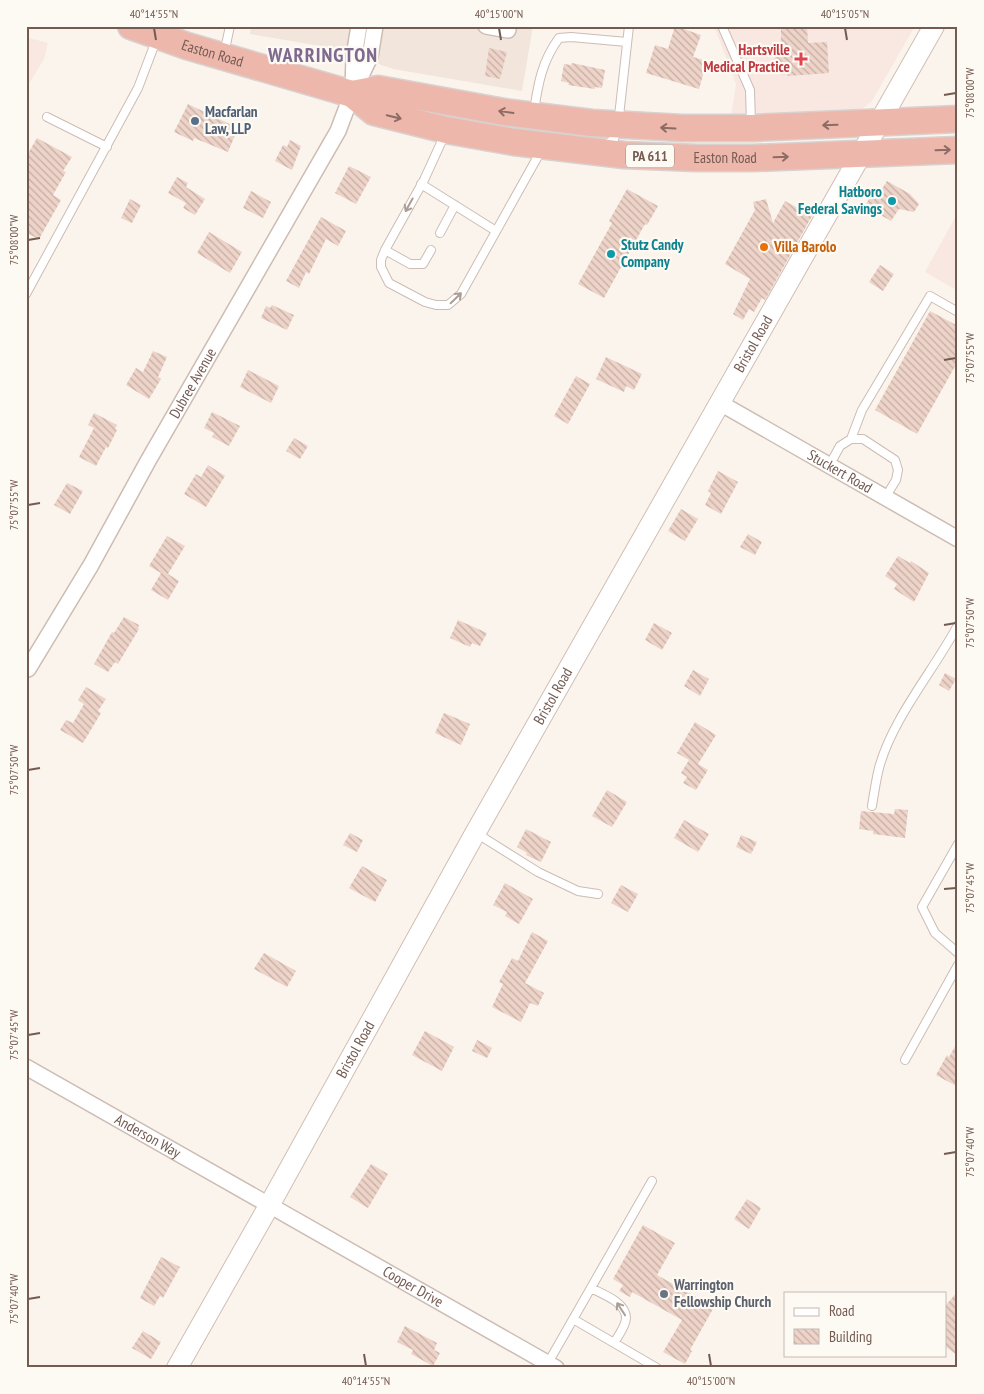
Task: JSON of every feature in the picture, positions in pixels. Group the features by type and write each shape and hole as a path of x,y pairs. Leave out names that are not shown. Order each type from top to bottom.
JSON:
{"highway":[{"name":"Easton Road","path":"131,26 223,56 352,94 374,112 446,130 514,142 624,155 696,158 958,150"},
{"name":"Easton Road","path":"352,94 378,89 495,111 533,116 618,125 682,128 879,124 958,119"}],"main road":[{"name":"Bristol Road","path":"177,1368 476,833 934,26"}],"street":[{"path":"352,94 354,56 359,26"},
{"path":"352,94 370,57 375,26"},
{"path":"486,26 508,30"},
{"name":"Dubree Avenue","path":"28,669 92,565 148,461 338,131 352,94"},
{"name":"Stuckert Road","path":"720,403 958,539"},
{"name":"Anderson Way","path":"26,1067 270,1204"},
{"name":"Cooper Drive","path":"270,1204 552,1365"}],"lane":[{"path":"223,56 230,26"},
{"path":"591,152 605,147 614,139 618,125 629,26"},
{"path":"722,26 750,90 752,128"},
{"path":"26,294 167,37"},
{"path":"533,116 537,87 549,52 559,38 570,37 627,42"},
{"path":"47,117 107,147"},
{"path":"446,130 421,184 381,260 381,267 389,283 425,302 436,305 448,305 461,294 544,146"},
{"path":"421,184 496,231"},
{"path":"440,232 455,205"},
{"path":"385,250 410,264 423,264 431,250"},
{"path":"852,439 862,410 930,296 958,312"},
{"path":"829,466 840,446 852,439 863,440 895,460 898,470 896,480 885,498"},
{"path":"872,806 879,767 891,738 912,698 938,661 958,625"},
{"path":"476,833 538,872 578,891 598,894"},
{"path":"958,844 922,907 935,933 958,953"},
{"path":"905,1060 958,965"},
{"path":"552,1365 573,1319 652,1181"},
{"path":"591,1288 623,1308 626,1318 614,1343"},
{"path":"573,1319 658,1368"}],"shaded area":[{"path":"251,26 533,26 522,91 393,69 332,48 250,34"},
{"path":"714,26 915,26 872,101 858,113 731,117 736,84"},
{"path":"26,37 48,43 44,59 26,89"},
{"path":"958,212 958,291 925,272"}],"building":[{"path":"675,26 701,35 693,57 707,61 699,89 646,73 655,45 668,49"},
{"name":"Hartsville Medical Practice","path":"781,26 807,26 808,43 827,42 829,73 781,75 781,67 775,67 774,51 780,51"},
{"path":"489,48 507,52 500,79 485,76"},
{"path":"572,63 605,70 602,88 595,87 595,89 568,85 569,83 561,81 564,64 571,65"},
{"path":"188,104 238,128 228,152 194,138 193,141 174,132"},
{"path":"37,138 72,157 63,171 66,172 53,195 61,200 39,239 26,233 26,157"},
{"path":"290,140 301,146 292,170 275,161 283,145 287,147"},
{"path":"349,166 371,177 356,204 335,193"},
{"path":"177,177 188,183 186,187 205,199 195,215 183,208 186,203 168,193"},
{"name":"Hatboro Federal Savings","path":"887,181 910,194 919,204 914,212 899,209 891,221 865,206 875,189 880,192"},
{"name":"Stutz Candy Company","path":"627,189 658,206 647,225 645,224 604,298 578,284 612,223 609,221"},
{"path":"251,191 271,202 263,218 243,208"},
{"path":"130,199 141,205 132,223 121,218"},
{"name":"Villa Barolo","path":"766,199 773,223 785,201 812,216 765,300 762,298 754,312 749,309 743,320 733,314 750,279 725,264 755,210 753,202"},
{"path":"321,217 346,231 338,246 326,239 309,274 306,272 299,288 286,281"},
{"path":"209,232 242,252 230,273 197,253"},
{"path":"880,265 894,274 883,291 869,282"},
{"path":"272,305 294,315 287,330 261,318 266,306 270,308"},
{"path":"930,311 958,326 958,361 917,434 875,410"},
{"path":"153,351 167,357 158,377 161,379 149,399 126,385 136,368 143,372"},
{"path":"606,357 642,374 634,390 626,386 624,392 596,379"},
{"path":"248,370 279,386 271,403 240,387"},
{"path":"576,376 590,384 568,424 554,416"},
{"path":"212,412 240,426 229,446 212,437 214,433 204,428"},
{"path":"94,413 117,425 115,429 117,430 108,448 106,447 96,466 79,457 94,428 88,425"},
{"path":"294,438 308,446 300,459 286,451"},
{"path":"208,465 225,476 206,507 184,494 196,474 201,477"},
{"path":"718,471 738,482 721,514 705,505 711,493 708,491"},
{"path":"67,483 83,491 70,514 54,505"},
{"path":"681,509 698,519 685,541 668,531"},
{"path":"748,534 762,542 755,555 740,547"},
{"path":"167,536 185,546 168,574 179,581 168,600 151,590 161,573 149,566"},
{"path":"898,556 910,563 911,561 929,573 914,602 894,589 897,584 885,576"},
{"path":"124,617 139,625 139,629 118,664 115,662 108,672 94,664 112,632 114,633"},
{"path":"458,620 487,633 480,646 472,643 470,647 450,638"},
{"path":"654,623 672,633 662,650 645,640"},
{"path":"693,670 709,679 700,696 684,686"},
{"path":"945,673 956,679 949,691 939,685"},
{"path":"86,687 106,699 98,711 101,713 83,743 60,730 66,720 73,723 84,704 78,700"},
{"path":"444,713 470,724 461,745 435,733"},
{"path":"695,722 716,735 698,764 708,770 696,790 683,783 687,777 681,773 689,760 677,753"},
{"path":"607,790 627,802 612,827 592,816"},
{"path":"895,809 908,810 905,838 873,834 873,831 859,829 861,811 894,814"},
{"path":"684,820 709,834 698,852 674,838"},
{"path":"526,829 551,842 541,862 526,855 527,853 517,847"},
{"path":"350,833 363,840 357,852 343,845"},
{"path":"741,835 757,842 751,854 736,847"},
{"path":"362,866 387,880 375,902 349,888"},
{"path":"505,883 533,899 519,924 505,916 507,912 493,905"},
{"path":"621,885 638,894 628,912 611,903"},
{"path":"532,932 548,941 525,983 544,993 538,1006 530,1003 521,1022 492,1007 503,984 499,982 512,958 518,961"},
{"path":"264,953 296,971 287,987 254,969"},
{"path":"425,1031 454,1047 442,1071 412,1055"},
{"path":"477,1040 492,1048 487,1058 472,1051"},
{"path":"958,1041 958,1087 936,1075 947,1055 949,1057"},
{"path":"371,1164 388,1174 368,1208 350,1197"},
{"path":"747,1199 761,1208 749,1229 734,1219"},
{"name":"Warrington Fellowship Church","path":"643,1225 675,1243 657,1275 714,1307 690,1350 692,1351 685,1364 663,1352 682,1320 632,1292 630,1297 619,1291 623,1285 613,1279"},
{"path":"161,1257 180,1267 163,1298 160,1296 154,1306 140,1298"},
{"path":"958,1291 958,1356 946,1347 946,1305"},
{"path":"405,1326 437,1343 434,1350 440,1353 433,1366 411,1354 413,1350 397,1342"},
{"path":"143,1331 161,1342 151,1359 132,1348"}],"place":[{"name":"Hartsville Medical Practice","path":"801,59"},
{"name":"Macfarlan Law, LLP","path":"195,121"},
{"name":"Hatboro Federal Savings","path":"892,201"},
{"name":"Villa Barolo","path":"764,247"},
{"name":"Stutz Candy Company","path":"611,254"},
{"name":"Warrington Fellowship Church","path":"664,1294"}],"district":[{"name":"WARRINGTON","path":"323,55"}]}
